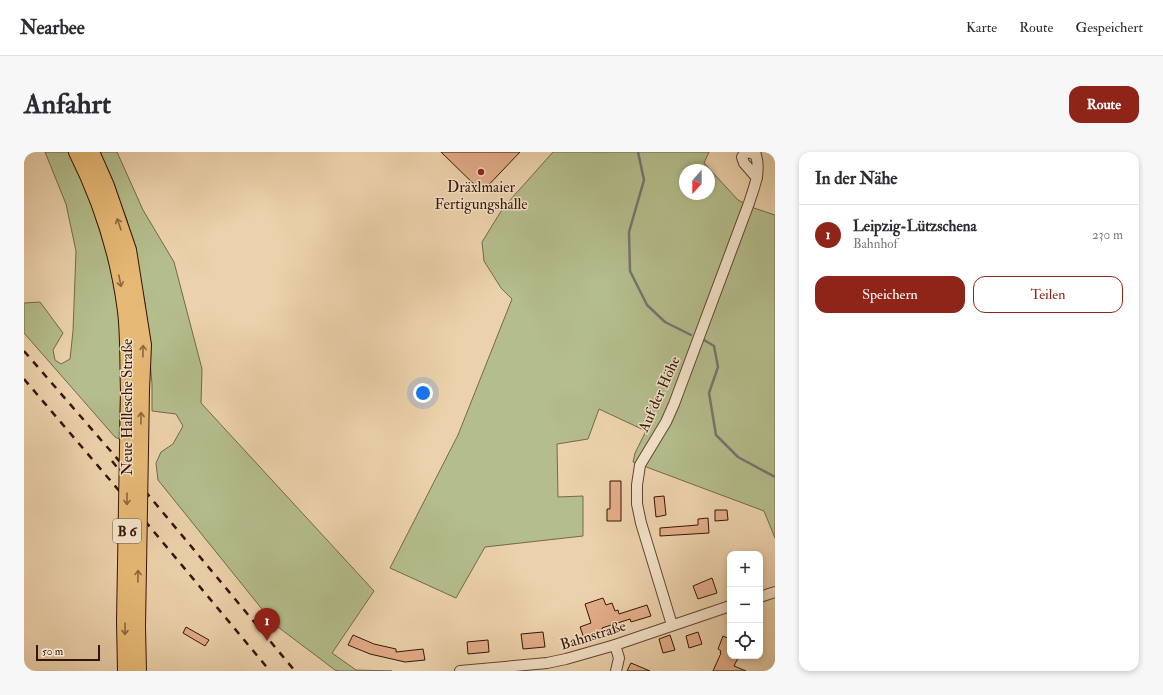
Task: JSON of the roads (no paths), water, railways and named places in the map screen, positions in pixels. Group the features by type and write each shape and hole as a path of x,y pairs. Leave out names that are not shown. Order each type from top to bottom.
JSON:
{"main road":[{"name":"Neue Hallesche Straße","path":"77,152 92,181 114,246 126,312 135,390 138,671"},
{"name":"Neue Hallesche Straße","path":"91,152 106,186 128,250 143,345 135,390 125,628 126,671"}],"street":[{"name":"Auf der Höhe","path":"672,625 641,523 637,504 637,485 640,465 666,422 674,404 757,178"},
{"path":"763,596 775,592"},
{"name":"Bahnstraße","path":"460,671 547,663 566,659 615,645 727,607"},
{"path":"615,645 619,658 616,671"}],"waterway":[{"path":"638,152 644,180 629,232 630,271 647,305 665,322 691,335"},
{"path":"704,340 714,346 718,367 709,393 716,435 738,457 775,477"}],"railway":[{"path":"24,351 121,463"},
{"path":"24,379 121,493"},
{"path":"112,461 121,472"},
{"path":"145,491 295,671"},
{"path":"145,521 270,671"}],"place":[{"name":"Dräxlmaier Fertigungshalle","path":"481,172"},
{"name":"Leipzig-Lützschena","path":"267,641"}]}
